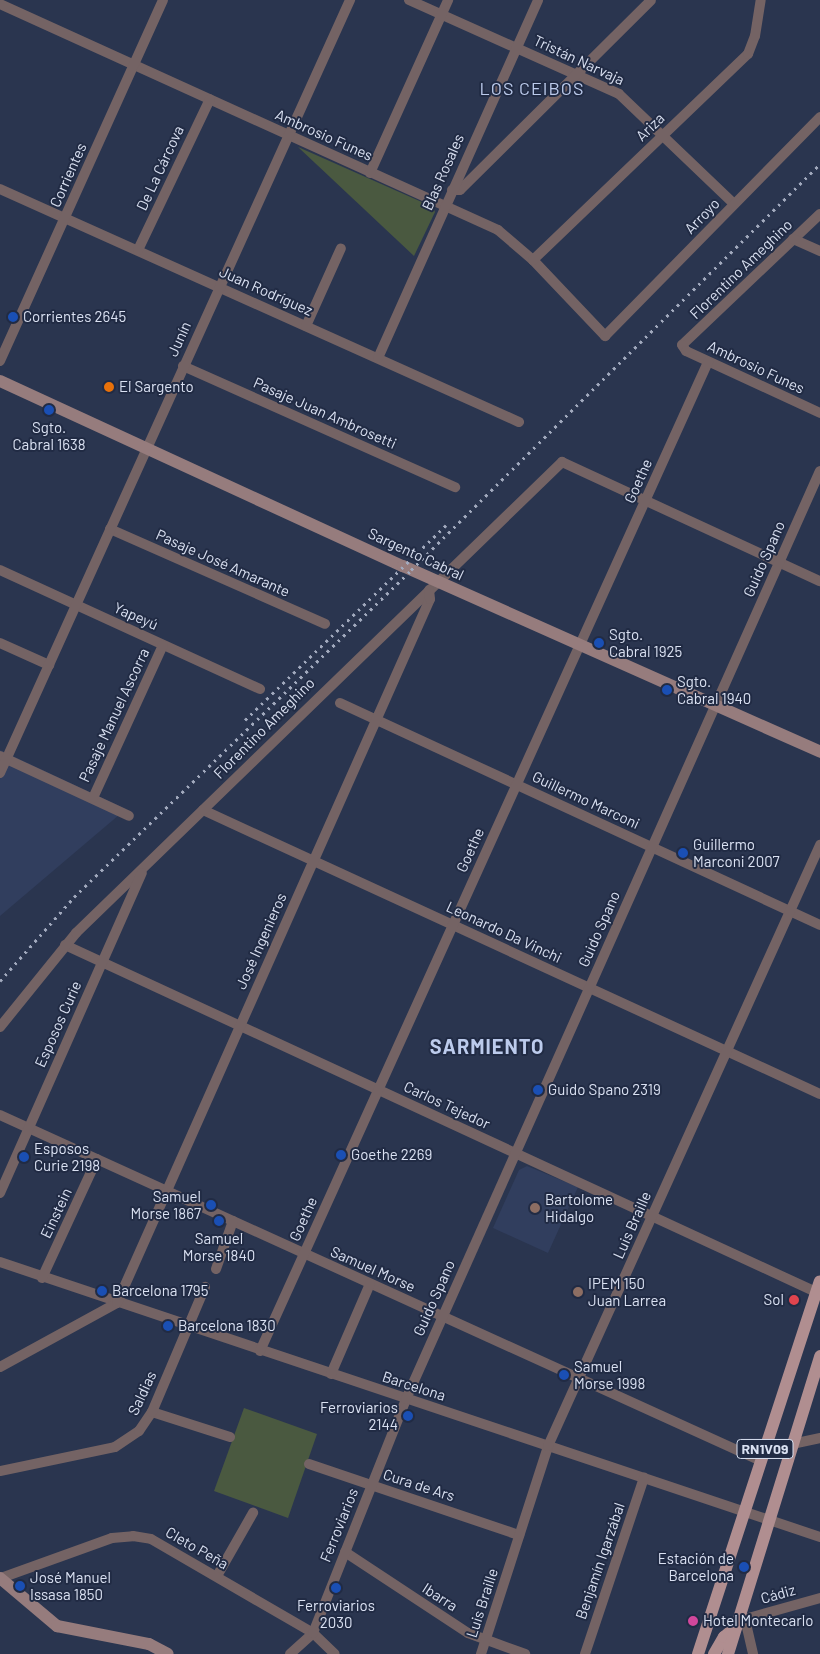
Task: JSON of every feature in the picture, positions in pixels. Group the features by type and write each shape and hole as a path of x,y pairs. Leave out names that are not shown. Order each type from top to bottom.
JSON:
{"main road":[{"name":"RN1V09","path":"698,1654 818,1287"},
{"name":"RN1V09","path":"728,1654 740,1621 820,1356"},
{"path":"714,1654 724,1637 740,1621"}],"street":[{"name":"Corrientes","path":"0,361 163,0"},
{"name":"Junín","path":"0,773 3,757 76,605 218,287 350,0"},
{"name":"Tristán Narvaja","path":"409,0 629,101 734,204"},
{"path":"370,173 448,0"},
{"name":"Blas Rosales","path":"378,358 444,206 538,0"},
{"path":"452,190 460,190 578,76 651,0"},
{"name":"Ariza","path":"533,260 748,54 755,36 760,0"},
{"name":"Ambrosio Funes","path":"0,4 508,236 605,336"},
{"name":"De La Cárcova","path":"138,250 210,99"},
{"name":"Arroyo","path":"605,336 820,117"},
{"name":"Juan Rodríguez","path":"0,189 519,422"},
{"name":"Florentino Ameghino","path":"682,345 820,214"},
{"path":"793,239 820,251"},
{"path":"306,326 341,248"},
{"name":"Ambrosio Funes","path":"682,345 686,351 708,362 820,413"},
{"name":"Goethe","path":"260,1350 708,362"},
{"name":"Pasaje Juan Ambrosetti","path":"183,366 455,487"},
{"name":"Sargento Cabral","path":"0,381 146,448 433,586 579,646 820,752"},
{"name":"Florentino Ameghino","path":"0,1027 65,945 562,462 645,500"},
{"name":"Guido Spano","path":"406,1399 820,471"},
{"path":"645,500 820,581"},
{"name":"Pasaje José Amarante","path":"110,529 325,624"},
{"name":"Yapeyú","path":"0,570 260,689"},
{"name":"José Ingenieros","path":"116,1303 430,599 433,586"},
{"path":"0,643 48,665"},
{"name":"Pasaje Manuel Ascorra","path":"93,798 163,644"},
{"name":"Guillermo Marconi","path":"340,704 820,925"},
{"path":"3,757 129,816"},
{"name":"Leonardo Da Vinchi","path":"203,810 820,1094"},
{"name":"Luis Braille","path":"481,1654 548,1446 820,845"},
{"name":"Esposos Curie","path":"0,1193 144,868"},
{"name":"Carlos Tejedor","path":"65,945 652,1216 818,1287"},
{"name":"Samuel Morse","path":"0,1115 761,1461"},
{"name":"Einstein","path":"42,1278 97,1160"},
{"path":"216,1269 233,1221"},
{"name":"Barcelona","path":"0,1262 116,1303 820,1537"},
{"path":"331,1374 370,1284"},
{"name":"Saldias","path":"0,1471 115,1446 139,1431 152,1412 205,1287"},
{"path":"0,1367 116,1303"},
{"name":"Ferroviarios","path":"290,1654 313,1633 406,1399"},
{"path":"152,1412 230,1437"},
{"path":"792,1444 820,1438"},
{"name":"Cura de Ars","path":"310,1464 519,1535"},
{"name":"Benjamín Igarzábal","path":"585,1654 644,1478"},
{"path":"217,1576 253,1512"},
{"name":"Cleto Peña","path":"0,1578 112,1538 133,1536 163,1544 313,1633 335,1654"},
{"name":"Ibarra","path":"345,1552 485,1642 525,1654"},
{"path":"0,1578 57,1626 149,1644 168,1654"},
{"name":"Cádiz","path":"740,1621 820,1598"},
{"path":"740,1621 754,1654"}],"shaded area":[{"path":"0,750 126,809 0,916"},
{"name":"Bartolome Hidalgo","path":"527,1166 578,1187 548,1253 493,1228 519,1170"}],"green space":[{"path":"298,147 433,207 435,212 414,256"},
{"path":"244,1408 317,1434 288,1518 214,1491"}],"railway":[{"path":"0,981 74,897 411,570 820,164"},
{"path":"245,720 446,525"}],"place":[{"name":"Corrientes 2645","path":"13,317"},
{"name":"El Sargento","path":"109,387"},
{"name":"Sgto. Cabral 1638","path":"49,410"},
{"name":"Sgto. Cabral 1925","path":"599,643"},
{"name":"Sgto. Cabral 1940","path":"667,690"},
{"name":"Guillermo Marconi 2007","path":"683,853"},
{"name":"Guido Spano 2319","path":"538,1090"},
{"name":"Goethe 2269","path":"341,1155"},
{"name":"Esposos Curie 2198","path":"24,1157"},
{"name":"Samuel Morse 1867","path":"211,1205"},
{"name":"Bartolome Hidalgo","path":"535,1208"},
{"name":"Samuel Morse 1840","path":"219,1221"},
{"name":"Barcelona 1795","path":"102,1291"},
{"name":"IPEM 150 Juan Larrea","path":"578,1292"},
{"name":"Sol","path":"794,1300"},
{"name":"Barcelona 1830","path":"168,1326"},
{"name":"Samuel Morse 1998","path":"564,1375"},
{"name":"Ferroviarios 2144","path":"408,1416"},
{"name":"Estación de Barcelona","path":"744,1567"},
{"name":"José Manuel Issasa 1850","path":"20,1586"},
{"name":"Ferroviarios 2030","path":"336,1588"},
{"name":"Hotel Montecarlo","path":"693,1621"}],"district":[{"name":"LOS CEIBOS","path":"532,88"},
{"name":"SARMIENTO","path":"487,1046"}]}
